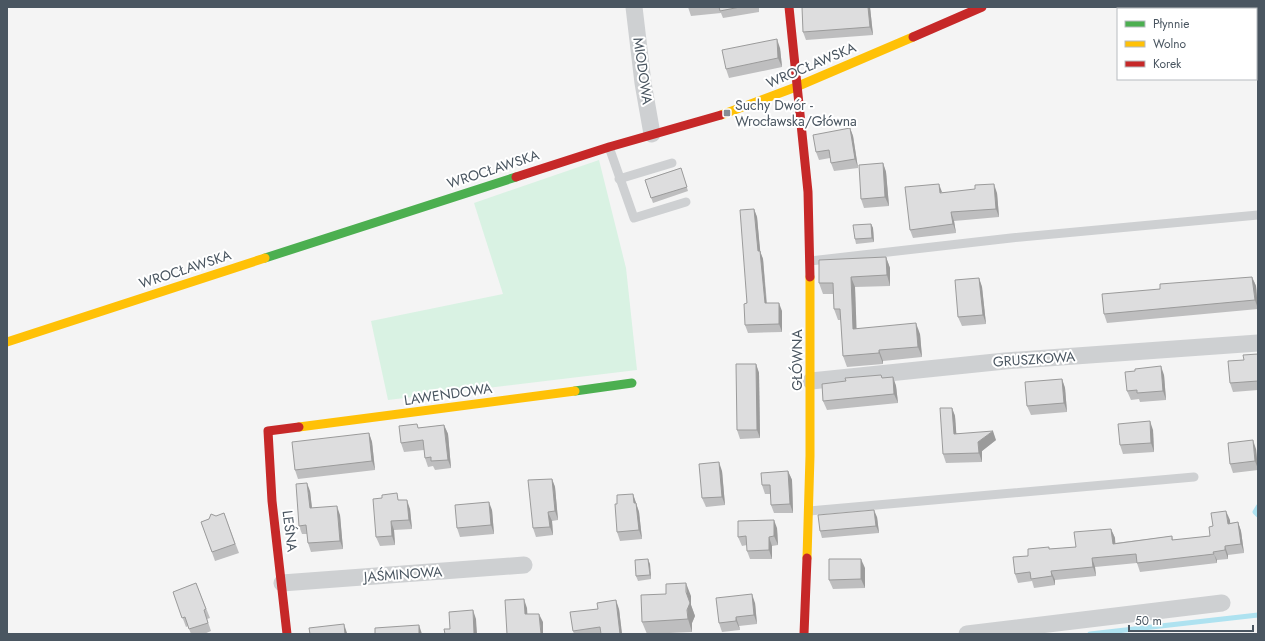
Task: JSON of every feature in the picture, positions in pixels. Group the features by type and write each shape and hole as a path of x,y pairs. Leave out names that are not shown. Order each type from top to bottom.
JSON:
{"street":[{"name":"MIODOWA","path":"634,7 643,83 652,134"},
{"name":"GŁÓWNA","path":"789,7 796,87 808,192 810,261 811,381 804,634"},
{"name":"WROCŁAWSKA","path":"7,342 609,147 727,113 796,87 982,7"},
{"name":"GRUSZKOWA","path":"811,381 1005,361 1258,343"},
{"name":"LAWENDOWA","path":"268,431 632,383"},
{"name":"LEŚNA","path":"268,431 272,501 287,634"},
{"name":"JAŚMINOWA","path":"282,583 524,565"},
{"path":"967,634 1222,603"}],"lane":[{"path":"609,147 634,218 686,202"},
{"path":"619,179 672,163"},
{"path":"810,261 1019,238 1258,215"},
{"path":"808,511 1194,477"}],"green space":[{"path":"599,160 626,268 637,370 388,400 371,321 503,294 474,203"}],"building":[{"path":"719,7 740,7 720,11"},
{"path":"802,7 868,7 870,27 803,32"},
{"path":"777,39 778,58 726,69 722,50"},
{"path":"850,128 855,159 831,163 829,150 816,152 813,135"},
{"path":"883,163 885,197 861,199 859,165"},
{"path":"681,168 687,187 651,198 645,180"},
{"path":"939,184 940,193 975,189 975,185 994,184 996,209 951,212 953,224 910,230 905,187"},
{"path":"754,209 765,303 779,303 779,324 745,325 744,304 747,303 740,210"},
{"path":"871,224 872,238 855,239 853,225"},
{"path":"886,257 887,275 851,277 853,329 916,323 918,347 879,350 879,353 843,356 840,309 834,309 833,283 819,283 819,260"},
{"path":"1252,277 1255,300 1104,314 1102,294 1160,289 1160,284"},
{"path":"979,278 983,315 958,317 955,280"},
{"path":"1258,354 1258,381 1230,383 1228,361 1244,360 1243,355"},
{"path":"736,364 756,364 757,430 737,430"},
{"path":"1161,366 1163,391 1137,393 1137,390 1127,391 1125,372 1135,371 1135,369"},
{"path":"881,375 882,378 893,377 894,394 823,401 822,384 846,381 845,378"},
{"path":"1062,379 1064,403 1027,406 1025,382"},
{"path":"940,408 952,408 954,434 993,431 978,442 979,453 943,454"},
{"path":"1150,421 1151,443 1120,445 1118,424"},
{"path":"417,424 418,428 444,425 448,460 431,461 431,457 425,458 423,440 401,443 399,426"},
{"path":"369,433 372,461 295,470 292,442"},
{"path":"1253,440 1255,461 1230,464 1228,443"},
{"path":"719,462 722,497 702,498 699,464"},
{"path":"788,471 790,504 771,505 770,485 762,485 761,473"},
{"path":"552,479 555,511 548,512 550,527 533,528 528,480"},
{"path":"307,483 310,508 337,506 340,541 308,543 306,525 299,526 296,484"},
{"path":"397,493 398,500 407,500 409,520 391,521 392,536 376,537 373,499 382,498 382,495"},
{"path":"633,494 634,503 636,503 639,530 617,532 615,504 617,504 617,495"},
{"path":"489,502 491,525 457,528 455,505"},
{"path":"874,510 876,526 820,531 818,515"},
{"path":"1226,511 1228,524 1238,522 1241,544 1225,546 1225,550 1213,552 1214,554 1137,563 1136,554 1092,558 1093,567 1051,571 1052,576 1031,579 1030,572 1015,574 1013,557 1028,556 1028,549 1076,547 1074,532 1111,529 1113,544 1172,536 1172,540 1210,536 1209,527 1213,526 1211,513"},
{"path":"224,513 235,544 212,552 201,522 209,519 211,514 216,516"},
{"path":"774,520 774,536 769,537 769,550 747,551 746,536 738,537 738,521"},
{"path":"648,559 650,575 636,576 635,560"},
{"path":"829,559 861,559 861,579 829,580"},
{"path":"196,583 206,609 204,610 208,623 189,629 185,617 182,618 173,592"},
{"path":"686,583 686,592 690,603 687,610 688,619 642,622 641,595 666,594 666,584"},
{"path":"752,594 754,615 736,617 736,621 719,623 716,598"},
{"path":"524,599 525,614 539,614 541,634 507,634 505,600"},
{"path":"616,600 620,634 601,634 600,627 573,631 570,612 598,609 597,603"},
{"path":"473,610 474,634 445,634 444,629 450,629 449,612"},
{"path":"344,624 345,634 310,634 309,628"},
{"path":"419,625 419,634 375,634 375,628"}],"waterway":[{"path":"1258,507 1255,512 1258,515"},
{"path":"1090,634 1258,615"}],"traffic: fast":[{"path":"265,258 516,177"},
{"path":"575,391 632,383"}],"traffic: slow":[{"path":"721,115 796,87 913,37"},
{"path":"7,342 265,258"},
{"path":"807,558 810,456 810,277"},
{"path":"299,427 575,391"}],"traffic: jam":[{"path":"789,7 808,192 810,277"},
{"path":"913,37 982,7"},
{"path":"516,177 609,147 721,115"},
{"path":"287,634 272,501 268,431 299,427"},
{"path":"804,634 807,558"}],"place":[{"name":"Suchy Dwór - Wrocławska/Główna","path":"727,113"}]}
